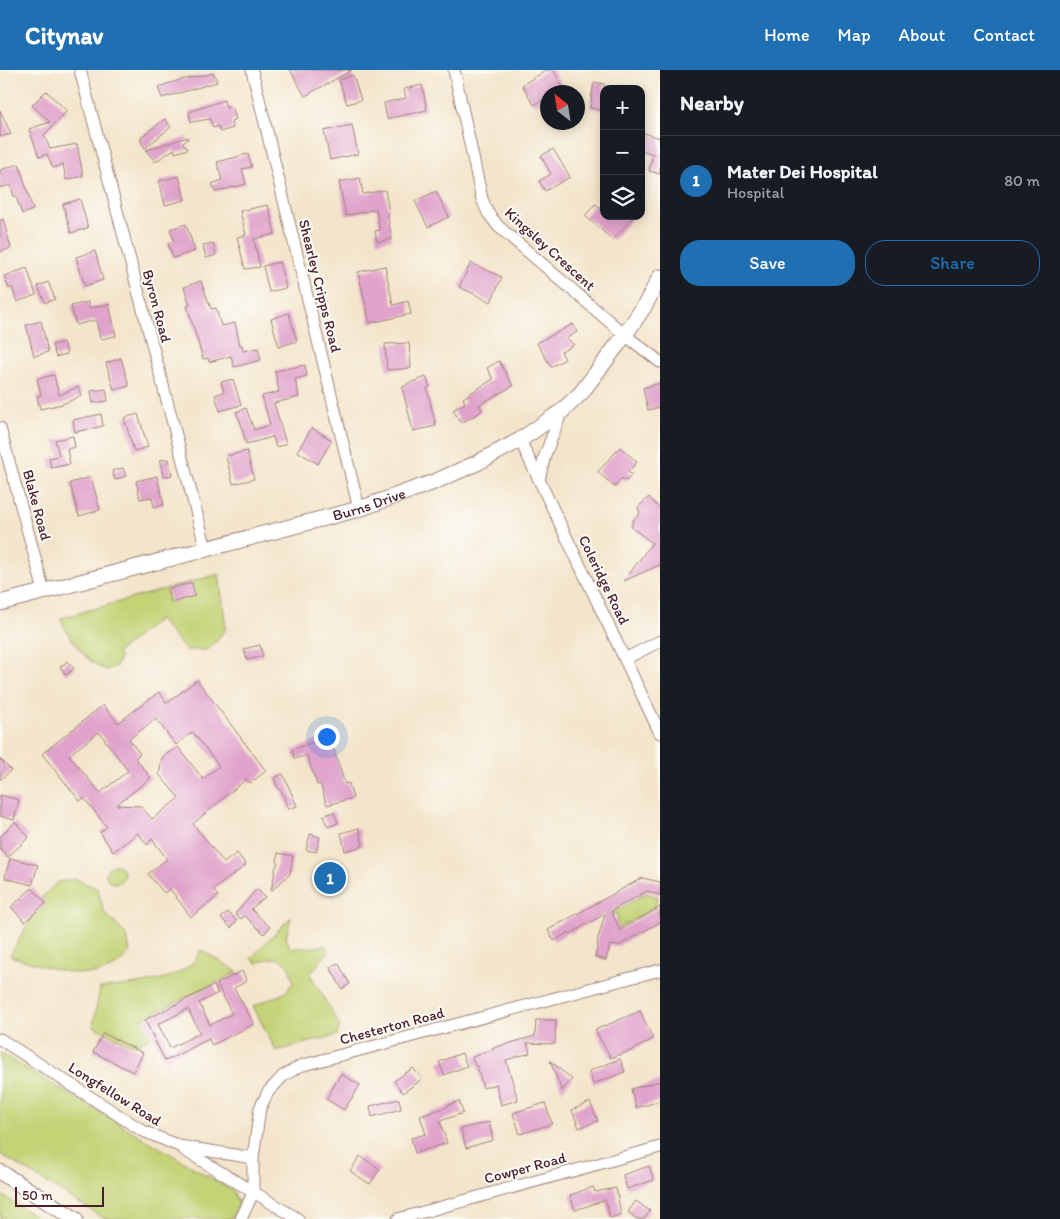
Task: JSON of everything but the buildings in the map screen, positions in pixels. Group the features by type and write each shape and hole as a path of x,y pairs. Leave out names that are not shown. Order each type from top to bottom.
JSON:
{"main road":[{"name":"Burns Drive","path":"0,603 358,509 434,482 520,440 562,411 581,393 625,335 645,305 660,277"},
{"path":"0,1172 75,1219"}],"street":[{"name":"Byron Road","path":"80,70 206,549"},
{"name":"Shearley Cripps Road","path":"252,70 358,509"},
{"name":"Kingsley Crescent","path":"454,70 482,199 488,213 498,226 625,335 660,362"},
{"path":"539,480 545,455 562,411"},
{"name":"Blake Road","path":"0,428 44,591"},
{"name":"Coleridge Road","path":"520,440 660,733"},
{"path":"625,659 660,642"},
{"name":"Chesterton Road","path":"242,1219 253,1193 253,1158 260,1108 268,1092 283,1076 300,1066 660,970"},
{"name":"Longfellow Road","path":"0,1039 143,1131 179,1146 253,1158"},
{"path":"179,1146 298,1219"},
{"name":"Cowper Road","path":"398,1219 660,1147"}],"green space":[{"path":"219,574 226,628 216,642 206,650 185,650 159,619 117,653 120,658 116,666 107,670 95,664 84,654 70,636 61,618"},
{"path":"111,865 119,865 124,870 122,881 111,883 106,878 106,870"},
{"path":"76,879 98,889 104,912 127,936 130,953 112,968 88,974 61,971 10,956 44,895 58,882"},
{"path":"646,893 658,897 654,908 619,928 615,928 618,919 616,914 612,913"},
{"path":"291,917 286,937 290,948 319,947 324,945 328,949 327,953 310,974 340,1026 337,1035 276,1051 253,1006 285,993 293,983 291,975 286,963 282,960 271,959 257,963 251,958"},
{"path":"201,950 238,972 142,1019 151,1038 133,1046 93,1026 100,988 142,983 171,976 183,970 194,961"},
{"path":"0,1053 233,1191 239,1204 231,1219 105,1219 0,1154"},
{"path":"0,1194 40,1219 0,1219"}],"place":[{"name":"Mater Dei Hospital","path":"330,878"}]}
